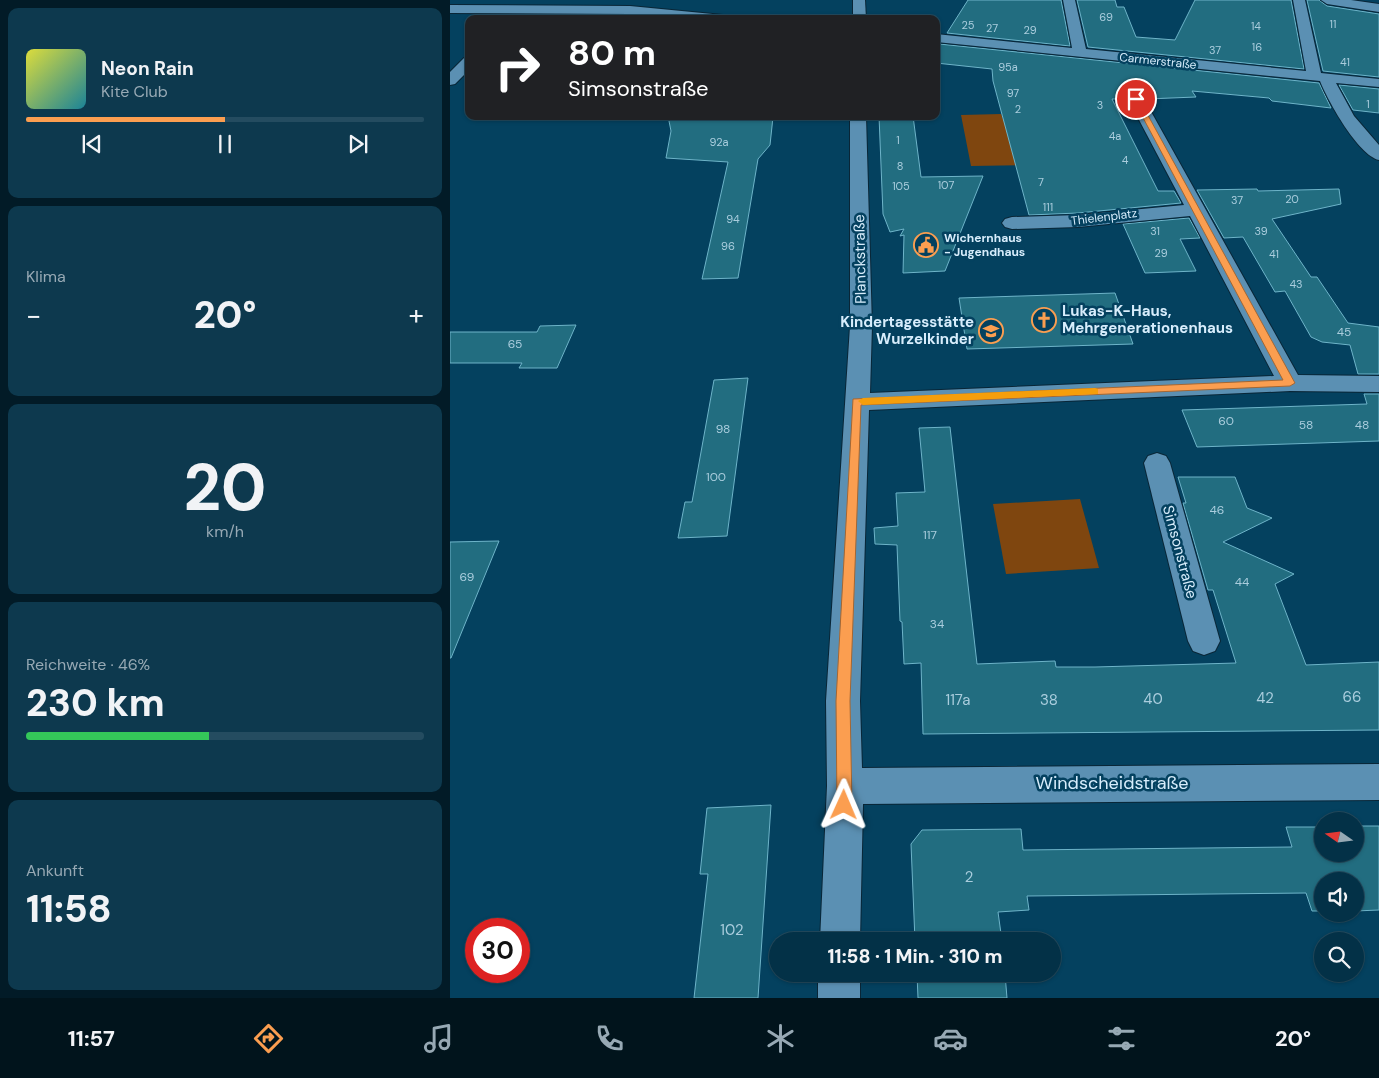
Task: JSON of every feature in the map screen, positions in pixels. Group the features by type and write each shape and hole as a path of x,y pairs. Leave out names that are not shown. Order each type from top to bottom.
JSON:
{"street":[{"path":"858,0 860,15"},
{"path":"1069,0 1080,53"},
{"path":"1299,0 1320,77 1345,118 1379,155"},
{"path":"1327,0 1379,8"},
{"path":"510,15 520,4"},
{"path":"450,10 520,4 630,10 674,15"},
{"name":"Carmerstraße","path":"940,38 1080,53 1117,63 1379,82"},
{"path":"450,81 465,64"},
{"path":"1136,99 1290,383"},
{"name":"Planckstraße","path":"840,932 845,786 843,701 861,286 858,120"},
{"name":"Thielenplatz","path":"1012,223 1078,221 1113,216 1197,210"},
{"path":"856,402 1290,383 1379,384"},
{"name":"Simsonstraße","path":"1157,464 1204,641"},
{"name":"Windscheidstraße","path":"845,786 1379,782"},
{"path":"839,982 839,998"}],"shaded area":[{"path":"1001,114 1003,119 1028,118 1042,165 971,166 961,115"},
{"path":"1080,499 1099,568 1006,574 993,504"}],"building":[{"path":"968,0 1061,0 1070,46 947,33"},
{"path":"1077,0 1115,0 1117,7 1124,7 1136,37 1175,40 1195,0 1291,0 1304,69 1088,47"},
{"path":"1307,0 1319,0 1327,6 1379,14 1379,77 1323,71"},
{"path":"940,44 1319,83 1331,108 1272,101 1269,98 1192,91 1196,97 1146,99 1135,92 1126,99 1112,99 1158,191 1174,191 1181,203 1078,213 1029,215 993,81 992,69 940,63"},
{"path":"1339,85 1379,89 1379,113 1353,110"},
{"path":"669,120 773,120 770,145 758,159 738,278 702,279 728,162 666,158 671,131"},
{"path":"879,120 914,120 921,177 983,176 945,271 903,273 904,235 900,236 904,229 890,232 883,214"},
{"path":"1257,189 1258,191 1339,189 1341,204 1272,219 1311,277 1317,277 1348,323 1379,327 1379,374 1358,374 1350,345 1322,342 1311,337 1285,291 1275,292 1243,237 1224,238 1197,190"},
{"path":"1189,218 1200,238 1180,239 1196,271 1145,273 1123,224"},
{"name":"Lukas-K-Haus, Mehrgenerationenhaus","path":"1115,293 1133,344 967,349 959,298"},
{"path":"576,325 557,368 519,368 522,363 450,363 450,332 537,332 540,326"},
{"path":"748,378 727,536 678,538 685,502 692,502 714,380"},
{"path":"1364,394 1379,394 1379,441 1197,447 1182,410 1367,404"},
{"path":"950,427 977,664 1055,661 1056,667 1095,667 1236,663 1213,590 1208,590 1183,503 1186,503 1178,477 1235,477 1247,508 1272,518 1223,542 1294,574 1275,584 1306,665 1379,662 1379,730 923,734 921,663 904,664 897,545 875,544 874,528 898,526 896,493 925,492 919,428"},
{"path":"499,541 451,658 450,658 450,542"},
{"path":"771,805 758,998 694,998 708,874 700,874 707,808"},
{"path":"1364,826 1379,826 1379,910 1364,911 1364,872 1314,872 1314,911 1312,911 1306,893 1027,896 1029,910 998,912 1001,932 915,932 911,844 922,830 1021,829 1023,850 1292,847 1286,827 1314,827 1314,862 1364,862"},
{"path":"917,982 1006,982 1007,998 918,998"}],"tunnel":[{"path":"1129,85 1136,99"}],"slow traffic":[{"path":"863,401 1095,391"}],"place":[{"name":"Wichernhaus - Jugendhaus","path":"926,245"},
{"name":"Lukas-K-Haus, Mehrgenerationenhaus","path":"1044,320"},
{"name":"Kindertagesstätte Wurzelkinder","path":"991,331"}],"route":[{"path":"844,805 843,701 856,402 1290,383 1136,99"}]}
